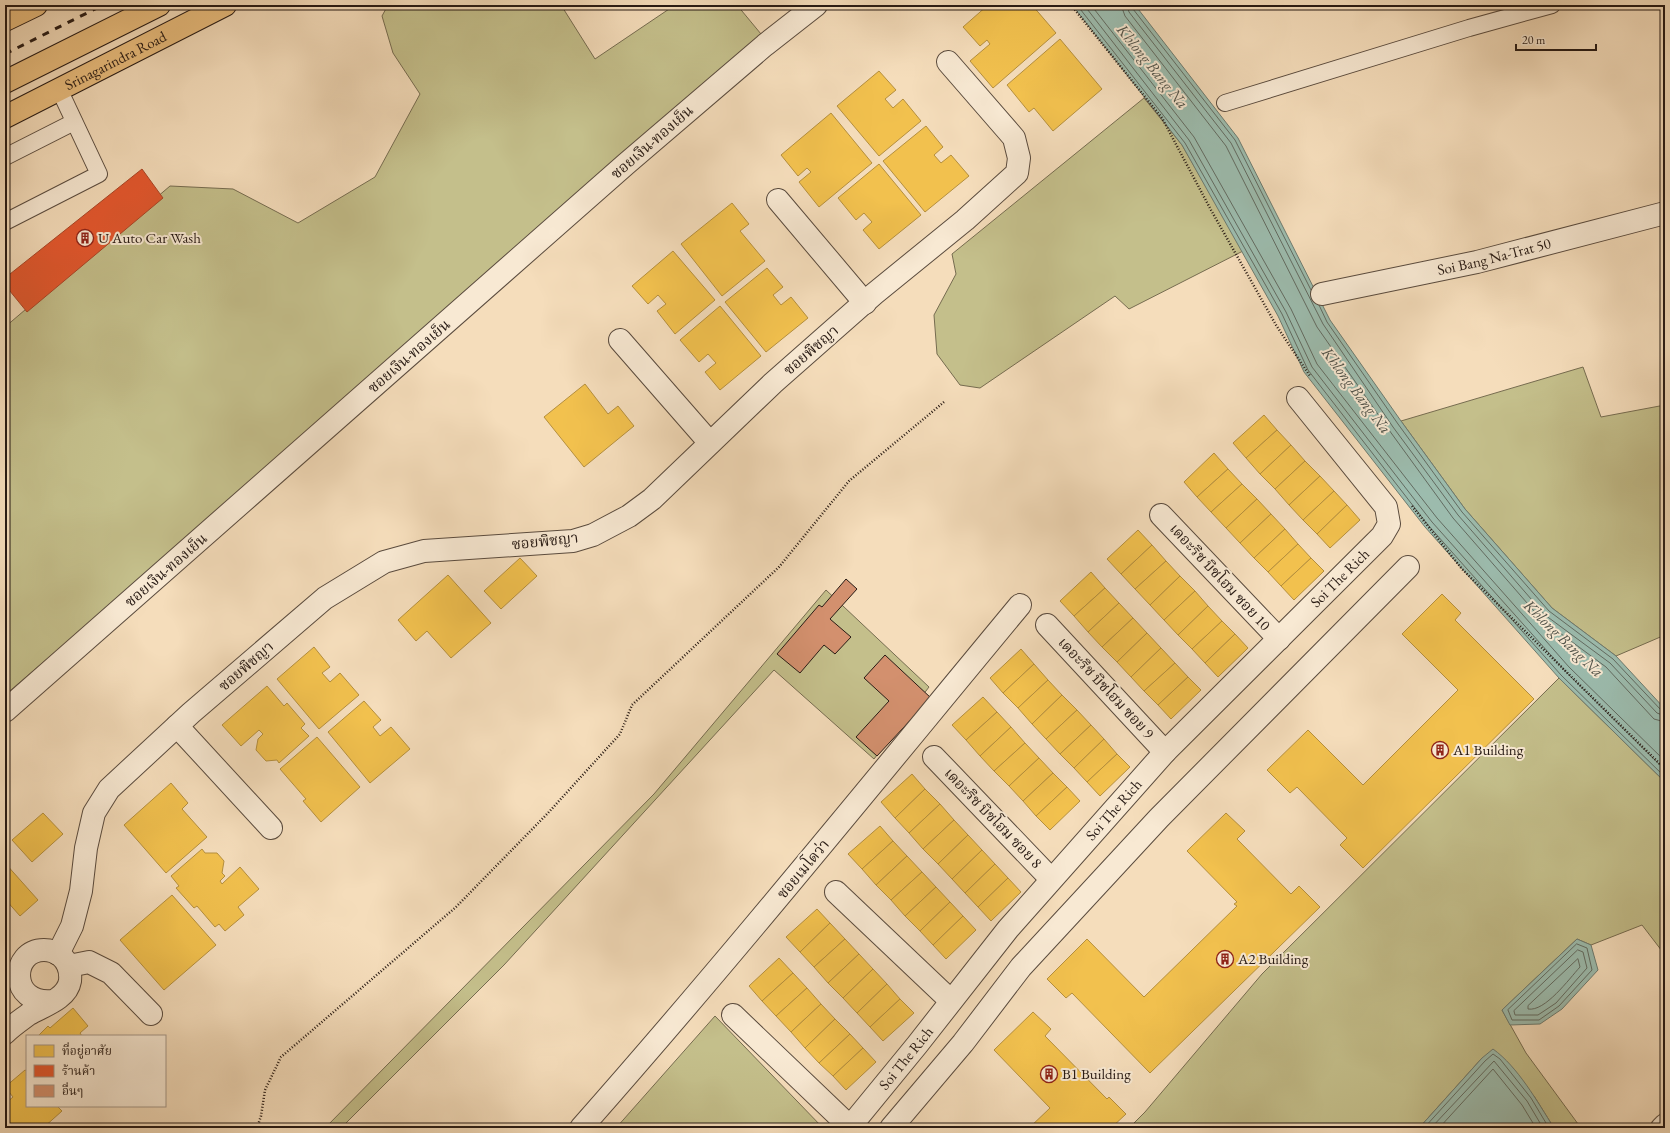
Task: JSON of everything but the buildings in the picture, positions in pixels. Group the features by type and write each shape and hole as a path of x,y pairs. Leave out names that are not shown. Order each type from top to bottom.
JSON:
{"main road":[{"path":"5,20 36,5"},
{"name":"Srinagarindra Road","path":"5,82 159,5"},
{"name":"Srinagarindra Road","path":"5,117 225,5"}],"street":[{"name":"ซอยเงิน-ทองเย็น","path":"5,710 626,164 765,45 816,5"},
{"name":"ซอยพิชญา","path":"5,1033 28,1015 60,998 68,988 71,975 64,960 80,891 86,848 94,813 109,789 177,726 325,598 384,562 424,551 573,541 593,535 629,516 652,499 773,383 865,303 965,220 1016,173 1019,158 1014,138 948,62"},
{"path":"778,200 865,303"},
{"name":"Soi Bang Na-Trat 50","path":"1322,294 1477,262 1665,213"},
{"path":"620,340 710,443"},
{"name":"Soi The Rich","path":"850,1127 917,1045 1008,929 1165,752 1382,536 1389,524 1386,507 1298,398"},
{"name":"เดอะริช บิซโฮม ซอย 10","path":"1161,515 1279,639"},
{"path":"891,1128 963,1042 1026,962 1159,818 1408,567"},
{"name":"ซอยเมโดว่า","path":"581,1128 662,1037 808,864 1020,605"},
{"name":"เดอะริช บิซโฮม ซอย 9","path":"1047,625 1165,752"},
{"path":"177,726 271,828"},
{"name":"เดอะริช บิซโฮม ซอย 8","path":"934,758 1052,879"},
{"path":"836,892 951,1001"},
{"path":"5,992 26,958 33,952 50,950 64,960 90,962 111,973 151,1014"},
{"path":"21,965 19,981 22,989 28,996 43,1002 52,1001"},
{"path":"733,1015 850,1127"},
{"path":"1662,1128 1665,1125"}],"lane":[{"path":"1225,103 1469,28 1552,5"},
{"path":"5,222 99,174 59,89"},
{"path":"5,157 74,122"}],"path":[{"path":"1071,5 1162,118 1211,210 1276,325 1312,378"},
{"path":"257,1128 261,1116 265,1090 281,1057 456,907 548,813 620,734 632,705 779,567 849,481 944,402"},
{"path":"1408,502 1462,569 1665,769"}],"shaded area":[{"path":"388,5 561,5 595,59 675,5 737,5 761,34 678,105 271,467 5,695 5,327 170,186 233,189 298,223 375,177 420,94 393,53 382,16"},
{"path":"1144,98 1182,145 1243,251 1129,309 1115,296 980,388 960,385 937,354 934,315 956,274 952,254"},
{"path":"1583,367 1601,417 1665,405 1665,635 1616,656 1552,608 1465,509 1401,421"},
{"path":"826,590 929,687 874,759 774,670 504,965 341,1128 325,1128 654,794"},
{"path":"1559,678 1665,782 1665,955 1642,925 1591,945 1577,939 1502,1010 1526,1053 1581,1128 1554,1128 1534,1096 1482,1058 1419,1128 1129,1128 1145,1112 1262,974"},
{"path":"715,1016 823,1128 616,1128"}],"water":[{"name":"Khlong Bang Na","path":"1072,5 1135,5 1238,138 1330,320 1465,509 1552,608 1616,656 1665,709 1665,782 1559,678 1425,527 1304,372 1278,316 1182,145"},
{"path":"1577,939 1591,945 1598,970 1562,1009 1540,1024 1510,1025 1502,1010"},
{"path":"1493,1049 1511,1065 1519,1075 1554,1128 1419,1128 1482,1058"}],"railway":[{"path":"5,54 103,5"}],"place":[{"name":"U Auto Car Wash","path":"85,238"},
{"name":"A1 Building","path":"1440,750"},
{"name":"A2 Building","path":"1225,959"},
{"name":"B1 Building","path":"1049,1074"}]}
